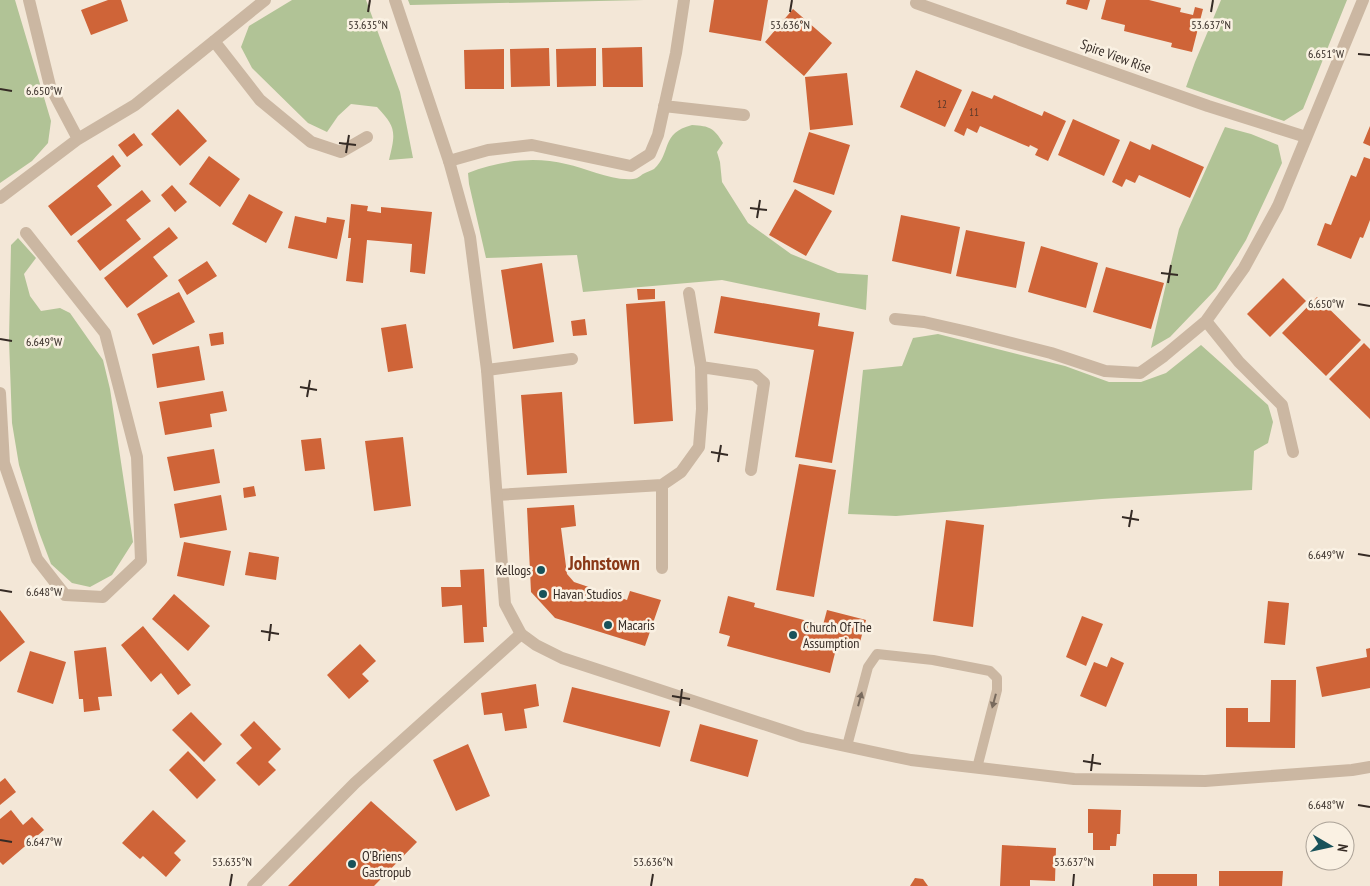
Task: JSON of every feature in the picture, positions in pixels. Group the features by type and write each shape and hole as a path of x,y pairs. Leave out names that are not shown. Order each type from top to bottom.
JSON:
{"street":[{"path":"29,0 50,86 78,139"},
{"path":"0,198 78,139 134,105 265,0"},
{"path":"395,0 449,160 470,237 487,370 505,604 520,634 536,645 562,658 803,737 911,760 1074,779 1206,781 1370,767"},
{"path":"449,160 488,150 532,145 631,166 650,154 658,135 676,53 684,0"},
{"path":"895,319 924,322 968,332 1051,353 1105,371 1140,373 1206,321 1244,268 1278,206 1363,0"},
{"name":"Spire View Rise","path":"916,3 1208,106 1306,137"},
{"path":"214,41 260,100 311,142 341,152 368,137"},
{"path":"664,106 744,115"},
{"path":"0,393 4,463 37,559 65,595 103,596 142,561 136,457 105,333 26,233"},
{"path":"497,495 662,485 681,472 699,446 702,409 701,367 689,293"},
{"path":"1206,321 1239,362 1282,405 1293,452"},
{"path":"487,370 572,358"},
{"path":"701,367 755,375 764,383 751,470"},
{"path":"662,485 662,568"},
{"path":"252,886 355,783 520,634"}],"lane":[{"path":"847,746 868,667 877,654 934,660 990,671 997,678 997,690 977,768"}],"green space":[{"path":"0,0 15,0 51,121 48,143 32,161 0,183"},
{"path":"292,0 366,0 400,92 413,158 389,160 393,143 393,130 388,120 377,107 351,104 338,116 327,132 308,123 252,68 241,47 249,26"},
{"path":"408,0 644,0 410,5"},
{"path":"1221,0 1347,0 1303,109 1284,121 1186,87"},
{"path":"692,125 711,129 723,143 717,152 722,182 748,223 791,254 838,273 868,275 866,310 722,280 583,292 577,255 486,258 468,173 491,165 541,160 574,166 616,178 634,179 654,169 675,133"},
{"path":"1225,127 1251,134 1278,145 1282,163 1246,240 1216,289 1170,337 1151,348 1179,229"},
{"path":"18,238 36,258 24,274 30,296 41,311 60,308 70,313 103,360 110,389 133,542 112,575 90,587 72,583 51,564 39,532 19,465 12,423 9,340 11,245"},
{"path":"938,334 1065,366 1109,382 1141,382 1166,373 1201,345 1268,405 1273,422 1268,443 1254,451 1252,490 1102,499 896,516 848,514 863,370 902,366 913,338"}],"building":[{"path":"108,0 121,0 128,21 91,35 81,10"},
{"path":"714,0 768,0 761,41 709,32"},
{"path":"1067,0 1090,0 1087,10 1066,4"},
{"path":"1106,0 1149,0 1181,8 1180,12 1193,15 1195,7 1203,9 1192,52 1171,47 1172,43 1124,31 1125,25 1101,19"},
{"path":"793,9 832,43 804,76 765,42"},
{"path":"642,47 643,87 603,87 602,48"},
{"path":"549,48 550,86 511,87 510,49"},
{"path":"596,48 596,86 557,87 556,49"},
{"path":"504,49 504,89 465,89 464,50"},
{"path":"916,70 962,90 945,127 900,107"},
{"path":"847,73 853,125 810,130 805,77"},
{"path":"972,91 992,99 994,95 1042,116 1044,111 1066,121 1048,161 1035,155 1038,149 980,126 977,133 967,128 964,136 954,131"},
{"path":"178,109 207,141 180,166 151,134"},
{"path":"1073,119 1120,140 1104,176 1058,155"},
{"path":"1370,126 1370,146 1363,143"},
{"path":"809,132 850,145 834,195 793,182"},
{"path":"134,133 143,145 127,157 118,145"},
{"path":"1130,141 1150,150 1152,144 1204,167 1190,198 1139,175 1135,183 1126,179 1122,187 1112,182"},
{"path":"113,155 121,166 97,186 112,205 71,236 48,206"},
{"path":"209,156 240,179 220,207 189,184"},
{"path":"1364,157 1370,159 1370,220 1363,238 1360,237 1351,259 1317,245 1325,223 1331,225 1351,175 1356,177"},
{"path":"172,185 187,202 175,212 161,195"},
{"path":"795,189 832,211 806,256 769,235"},
{"path":"142,190 151,201 126,220 141,239 100,271 77,241"},
{"path":"249,194 283,212 266,243 232,224"},
{"path":"351,204 368,206 367,211 381,213 381,207 432,212 425,274 410,272 412,244 367,240 363,283 346,281 351,238 348,238"},
{"path":"901,215 960,227 951,274 892,261"},
{"path":"295,216 326,223 327,217 345,220 337,259 288,248"},
{"path":"169,227 178,238 153,257 168,276 127,308 104,278"},
{"path":"966,230 1025,242 1016,288 956,276"},
{"path":"1041,246 1098,263 1086,308 1028,292"},
{"path":"207,261 217,276 187,295 178,280"},
{"path":"542,263 554,342 513,349 501,270"},
{"path":"1106,267 1164,283 1151,329 1093,312"},
{"path":"1283,278 1306,301 1270,337 1247,314"},
{"path":"637,289 655,289 655,299 638,300"},
{"path":"179,292 195,322 153,345 137,314"},
{"path":"721,296 820,313 818,326 854,332 832,463 795,457 814,350 714,333"},
{"path":"1317,297 1361,340 1326,376 1282,333"},
{"path":"665,301 673,421 634,424 626,304"},
{"path":"585,319 587,335 573,336 571,321"},
{"path":"406,324 413,368 388,372 381,328"},
{"path":"223,332 224,344 211,346 209,334"},
{"path":"1364,343 1370,349 1370,419 1329,379"},
{"path":"199,346 205,380 157,388 152,354"},
{"path":"223,391 227,411 210,414 212,427 165,435 159,402"},
{"path":"562,392 567,473 527,475 521,395"},
{"path":"403,437 411,506 374,511 365,441"},
{"path":"321,438 325,469 305,471 301,440"},
{"path":"214,449 220,483 174,491 167,457"},
{"path":"799,464 836,470 814,597 776,590"},
{"path":"254,486 256,496 244,498 243,488"},
{"path":"221,495 227,530 180,538 174,504"},
{"path":"574,505 576,526 561,528 567,574 574,582 627,600 630,591 661,600 645,646 555,618 531,592 527,508"},
{"path":"946,520 984,525 973,627 933,621"},
{"path":"184,542 231,551 224,586 177,576"},
{"path":"249,552 279,557 276,580 245,575"},
{"path":"484,569 487,627 483,627 484,642 464,643 462,605 442,607 441,587 461,587 460,570"},
{"path":"174,594 210,626 188,651 152,619"},
{"name":"Church Of The Assumption","path":"728,596 755,603 754,607 823,625 827,610 866,620 860,642 839,637 830,673 727,646 730,636 719,633"},
{"path":"1268,601 1289,603 1285,645 1264,643"},
{"path":"0,610 25,642 0,662"},
{"path":"1082,616 1103,624 1086,666 1066,657"},
{"path":"143,626 191,685 178,695 161,673 151,682 121,645"},
{"path":"360,644 376,661 362,674 369,681 349,699 327,675"},
{"path":"106,647 112,696 98,697 100,710 84,712 83,699 79,699 74,651"},
{"path":"1370,648 1370,688 1322,697 1316,667 1367,657 1366,649"},
{"path":"30,651 66,662 53,704 17,692"},
{"path":"1111,657 1124,663 1106,707 1080,696 1094,662 1107,667"},
{"path":"1271,680 1296,680 1295,748 1226,747 1226,708 1248,708 1248,722 1270,722"},
{"path":"536,684 539,706 524,709 527,728 505,731 502,713 484,715 481,693"},
{"path":"572,687 670,711 660,747 563,722"},
{"path":"191,712 222,744 204,762 172,730"},
{"path":"254,721 281,749 268,762 276,770 259,786 236,763 252,748 240,735"},
{"path":"700,724 758,740 748,777 690,761"},
{"path":"468,744 490,796 456,811 433,760"},
{"path":"188,751 216,780 197,799 169,770"},
{"path":"5,778 16,792 0,805 0,782"},
{"name":"O'Briens Gastropub","path":"371,801 417,842 374,886 288,886"},
{"path":"1088,809 1121,810 1120,834 1117,834 1116,846 1110,846 1110,850 1093,850 1093,833 1088,833"},
{"path":"11,810 23,825 32,817 44,830 3,865 0,862 0,819"},
{"path":"153,810 186,841 174,853 181,860 166,877 143,856 140,859 122,843"},
{"path":"1002,845 1056,848 1055,881 1030,880 1030,886 1000,886"},
{"path":"1219,871 1283,871 1282,886 1219,886"},
{"path":"1153,874 1197,874 1197,886 1153,886"},
{"path":"915,878 923,879 928,886 910,886"}],"place":[{"name":"Kellogs","path":"541,570"},
{"name":"Havan Studios","path":"543,594"},
{"name":"Macaris","path":"608,625"},
{"name":"Church Of The Assumption","path":"793,635"},
{"name":"O'Briens Gastropub","path":"352,864"}],"district":[{"name":"Johnstown","path":"604,563"}]}
